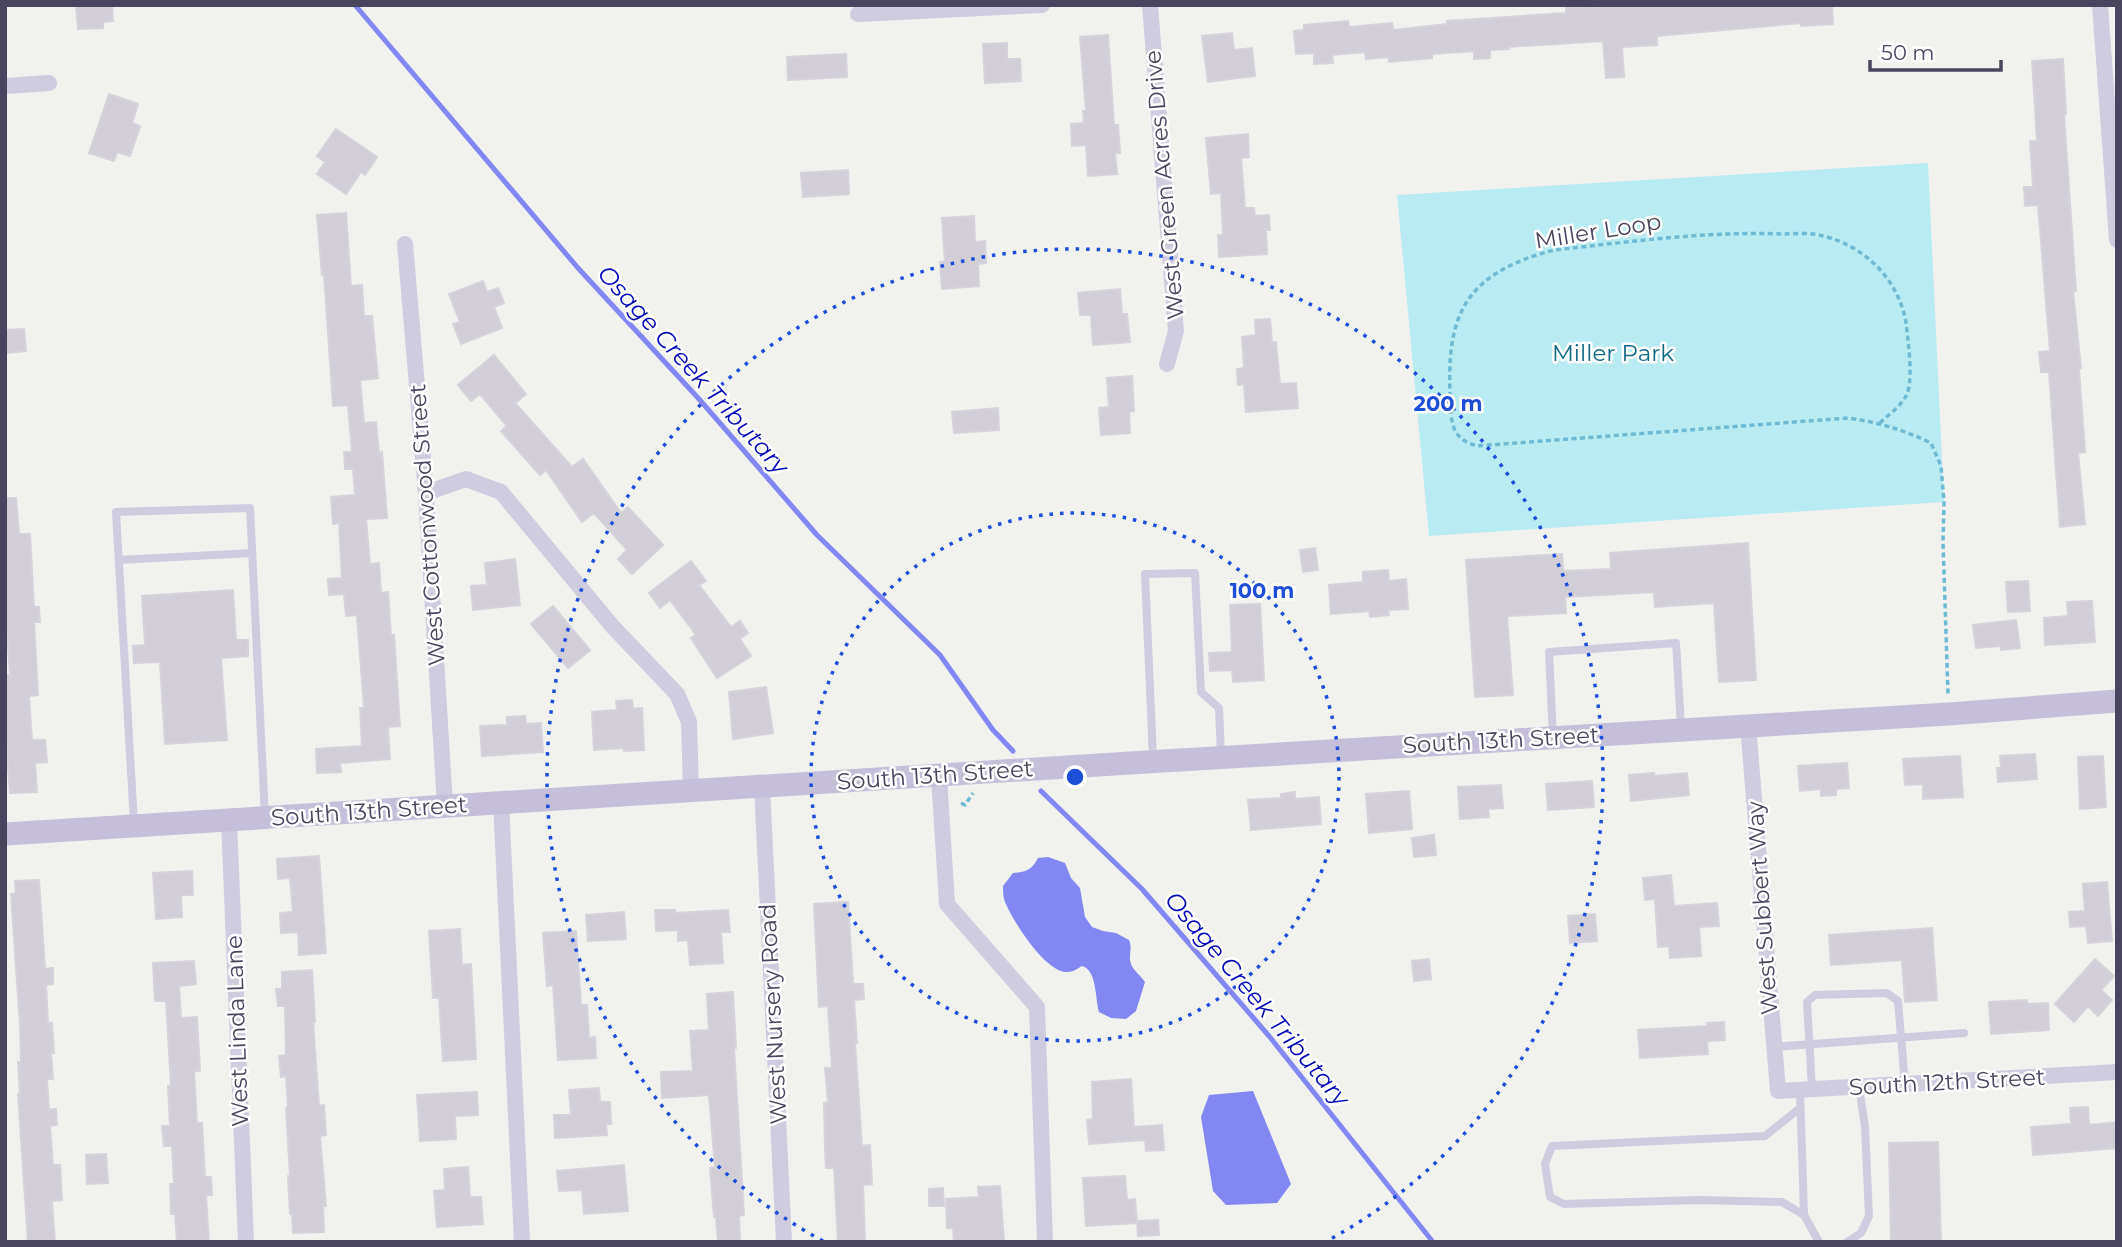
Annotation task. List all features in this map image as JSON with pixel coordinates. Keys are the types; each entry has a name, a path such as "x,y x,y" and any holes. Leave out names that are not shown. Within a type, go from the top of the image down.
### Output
{"street":[{"path":"858,14 1042,5"},
{"name":"West Green Acres Drive","path":"1150,5 1176,331 1167,364"},
{"path":"2100,5 2117,240"},
{"path":"5,86 49,83"},
{"name":"West Cottonwood Street","path":"405,244 426,493 445,806"},
{"path":"426,493 466,479 501,492 613,627 677,694 689,722 691,790"},
{"name":"South 13th Street","path":"5,834 1153,761 1949,714 2117,701"},
{"name":"West Subbert Way","path":"1748,725 1778,1091"},
{"path":"939,776 947,904 1037,1007 1045,1242"},
{"name":"West Nursery Road","path":"762,786 784,1242"},
{"path":"501,802 522,1242"},
{"name":"West Linda Lane","path":"229,820 246,1242"},
{"name":"South 12th Street","path":"1778,1091 2117,1072"}],"lane":[{"path":"135,826 116,512 250,508 265,818"},
{"path":"119,560 252,553"},
{"path":"1153,761 1145,574 1195,573 1201,692 1219,708 1221,757"},
{"path":"1553,737 1549,652 1676,643 1681,729"},
{"path":"1819,1242 1804,1215 1800,1108 1806,1090 1809,1045 1807,1002 1815,995 1887,993 1898,1001 1905,1084"},
{"path":"1773,1047 1964,1033"},
{"path":"1847,1242 1861,1233 1869,1216 1865,1127 1858,1087"},
{"path":"1800,1108 1765,1136 1552,1146 1545,1164 1550,1197 1564,1204 1699,1200 1782,1202 1804,1215"}],"path":[{"name":"Miller Loop","path":"1880,423 1901,403 1909,386 1903,307 1885,274 1873,262 1822,235 1765,233 1674,237 1553,250 1538,254 1491,277 1477,288 1457,320 1452,342 1449,363 1453,427 1466,442 1476,446 1848,418 1880,423 1931,443 1941,467 1944,502 1949,714"}],"green space":[{"name":"Miller Park","path":"1928,163 1944,502 1429,536 1397,195"}],"shaded area":[{"path":"1048,857 1065,863 1071,878 1080,888 1085,917 1092,927 1116,933 1129,940 1131,964 1145,982 1136,1011 1126,1019 1111,1018 1099,1012 1093,979 1087,969 1082,966 1067,972 1049,964 1022,932 1009,910 1003,886 1013,873 1028,870 1038,858"},
{"path":"1253,1091 1291,1184 1277,1203 1226,1205 1213,1191 1201,1117 1209,1095"}],"building":[{"path":"76,5 112,5 113,21 103,22 103,28 78,29"},
{"path":"1629,5 1832,5 1833,24 1801,26 1801,23 1657,36 1657,45 1622,47 1624,77 1606,78 1603,41 1508,47 1509,49 1490,50 1490,58 1474,59 1474,51 1432,54 1432,58 1389,62 1389,57 1366,59 1365,52 1332,55 1333,63 1314,64 1314,53 1296,54 1294,31 1304,30 1304,25 1348,21 1349,27 1392,23 1393,30 1447,24 1447,21 1566,13 1566,8"},
{"path":"1232,33 1234,50 1252,48 1255,76 1208,82 1202,36"},
{"path":"1108,35 1114,125 1118,125 1120,153 1115,153 1117,174 1088,176 1086,145 1072,146 1071,124 1084,123 1083,111 1086,111 1080,37"},
{"path":"1007,43 1007,59 1020,59 1021,81 985,83 983,44"},
{"path":"846,54 847,77 788,80 787,57"},
{"path":"2063,59 2064,115 2076,291 2073,291 2081,368 2085,452 2078,453 2085,524 2060,527 2049,372 2041,372 2039,352 2050,351 2038,205 2025,206 2024,187 2033,187 2030,141 2037,141 2032,61"},
{"path":"109,94 138,104 132,123 140,126 130,156 117,152 114,161 89,153"},
{"path":"336,129 377,157 365,175 361,172 346,194 317,174 325,162 317,156"},
{"path":"1248,134 1249,157 1241,158 1245,208 1254,208 1255,216 1269,215 1270,230 1266,230 1267,254 1219,257 1218,235 1223,235 1221,193 1211,194 1206,138"},
{"path":"848,170 849,194 803,197 801,173"},
{"path":"346,213 351,286 362,285 364,316 372,316 378,378 360,380 364,423 376,422 379,453 382,452 387,518 366,519 370,564 379,563 381,593 388,592 391,635 394,635 400,726 388,727 390,759 340,763 341,772 317,773 316,749 362,746 360,708 364,708 357,615 346,616 344,594 329,595 328,579 342,578 339,523 333,524 331,497 355,495 353,469 345,469 344,452 352,452 348,405 333,406 317,215"},
{"path":"974,216 975,242 985,241 986,263 978,264 979,286 942,289 940,262 945,261 942,218"},
{"path":"483,281 487,292 498,288 504,303 494,307 502,328 461,344 453,324 460,322 449,294"},
{"path":"1120,289 1122,314 1127,314 1130,342 1093,345 1091,315 1080,315 1078,293"},
{"path":"1270,319 1272,343 1276,342 1280,384 1296,383 1298,408 1246,412 1244,384 1238,385 1237,369 1244,368 1242,337 1256,335 1255,320"},
{"path":"24,329 26,351 5,353 5,330"},
{"path":"494,355 526,394 515,403 572,467 583,459 621,513 628,507 663,545 632,574 618,559 627,550 594,513 582,522 546,470 540,475 501,431 507,426 480,394 471,401 458,385"},
{"path":"1132,376 1134,411 1129,412 1130,433 1101,435 1099,408 1109,407 1107,378"},
{"path":"998,408 999,430 954,433 952,412"},
{"path":"5,498 16,498 19,534 30,534 34,607 39,607 40,622 34,622 38,695 29,696 32,740 45,740 47,762 35,763 37,792 10,793 5,726 5,675 10,675 5,630"},
{"path":"1748,543 1756,680 1719,682 1714,603 1655,607 1654,592 1565,597 1566,613 1507,616 1513,695 1475,697 1466,560 1562,554 1563,571 1611,569 1610,553"},
{"path":"1315,548 1318,570 1303,572 1300,550"},
{"path":"515,559 520,605 473,610 471,586 487,585 485,563"},
{"path":"691,561 706,581 699,585 731,627 740,621 748,633 740,639 751,656 717,678 691,638 696,635 670,600 660,608 649,593"},
{"path":"1388,570 1389,581 1406,579 1408,609 1388,610 1389,615 1370,617 1369,611 1331,614 1329,585 1363,582 1363,572"},
{"path":"2028,581 2030,611 2008,612 2006,582"},
{"path":"233,590 236,640 248,640 248,656 221,658 227,740 165,744 160,662 134,663 133,646 145,645 142,596"},
{"path":"2092,601 2095,642 2045,645 2044,618 2068,616 2067,602"},
{"path":"1260,604 1264,680 1233,682 1232,670 1210,671 1209,653 1232,652 1230,605"},
{"path":"553,606 590,650 568,668 531,624"},
{"path":"2016,620 2020,648 1976,648 1973,625"},
{"path":"766,687 773,733 733,739 729,692"},
{"path":"632,700 633,709 642,708 644,750 594,750 592,712 617,710 616,701"},
{"path":"525,716 526,724 541,723 543,752 482,756 480,726 507,725 507,717"},
{"path":"2035,754 2037,779 1998,782 2000,756"},
{"path":"1960,756 1963,797 1923,799 1923,784 1905,785 1903,759"},
{"path":"2103,756 2106,807 2080,809 2078,757"},
{"path":"1847,763 1849,788 1836,789 1836,795 1821,796 1821,789 1800,791 1798,766"},
{"path":"1654,773 1654,776 1687,773 1689,795 1631,801 1629,775"},
{"path":"1592,781 1594,807 1548,810 1546,784"},
{"path":"1501,785 1503,808 1488,809 1489,817 1460,819 1458,787"},
{"path":"1409,791 1412,829 1369,833 1366,794"},
{"path":"1295,792 1295,799 1319,797 1321,824 1251,830 1248,800 1281,798 1281,794"},
{"path":"1434,835 1436,855 1414,857 1412,838"},
{"path":"319,856 326,953 299,955 298,932 281,933 280,913 293,912 290,878 278,879 277,859"},
{"path":"192,871 193,895 181,895 182,917 156,919 153,873"},
{"path":"1671,875 1674,906 1717,903 1719,926 1699,927 1701,956 1670,958 1669,946 1658,947 1655,899 1645,900 1643,878"},
{"path":"39,880 45,969 53,968 53,984 46,985 48,1023 52,1023 54,1053 51,1053 53,1079 47,1079 49,1110 56,1109 57,1125 50,1126 53,1165 60,1165 62,1200 52,1201 55,1242 28,1242 18,1094 20,1025 11,894 16,893 15,881"},
{"path":"2107,882 2112,941 2088,943 2086,926 2070,927 2069,912 2085,911 2083,884"},
{"path":"848,902 853,984 863,984 864,999 854,1000 862,1146 870,1145 872,1184 863,1185 865,1242 838,1242 834,1168 826,1168 824,1103 828,1102 825,1068 832,1068 828,1006 819,1007 814,904"},
{"path":"655,910 675,910 675,913 728,910 730,932 721,932 723,963 690,965 688,940 678,941 678,930 656,931"},
{"path":"624,912 626,939 588,941 586,915"},
{"path":"1595,914 1597,941 1570,943 1568,916"},
{"path":"1932,928 1937,1000 1905,1002 1902,960 1831,965 1829,935"},
{"path":"460,929 462,965 471,964 476,1059 443,1061 439,998 433,998 429,931"},
{"path":"576,931 581,1005 587,1005 589,1038 595,1037 596,1058 558,1060 553,985 547,986 543,933"},
{"path":"1429,959 1431,979 1414,981 1412,961"},
{"path":"2095,959 2114,976 2101,990 2112,1000 2098,1016 2088,1006 2074,1022 2055,1004"},
{"path":"194,961 196,984 179,986 181,1018 197,1017 200,1071 194,1071 197,1123 202,1123 205,1177 211,1177 212,1195 206,1195 209,1242 177,1242 175,1214 171,1214 170,1184 174,1184 172,1146 164,1146 162,1126 170,1126 168,1086 171,1086 166,1001 155,1001 153,963"},
{"path":"312,970 319,1106 324,1105 326,1135 320,1136 326,1206 323,1206 324,1232 293,1233 288,1176 286,1076 281,1077 279,1056 286,1055 285,1006 278,1006 276,989 282,989 282,972"},
{"path":"733,992 744,1215 739,1216 740,1242 718,1242 710,1168 715,1167 709,1095 662,1098 661,1072 693,1071 690,1031 709,1030 707,994"},
{"path":"2027,1000 2027,1004 2048,1003 2049,1030 1991,1034 1989,1002"},
{"path":"1724,1022 1725,1040 1707,1041 1708,1054 1640,1058 1638,1030 1708,1026 1707,1023"},
{"path":"1131,1079 1134,1127 1162,1125 1164,1150 1146,1151 1145,1140 1089,1144 1087,1120 1093,1119 1092,1082"},
{"path":"599,1088 600,1102 610,1102 611,1124 606,1124 607,1135 555,1138 554,1115 571,1115 569,1090"},
{"path":"477,1092 478,1115 455,1116 456,1139 420,1141 417,1095"},
{"path":"2088,1107 2089,1125 2117,1122 2117,1148 2033,1155 2031,1127 2071,1124 2070,1108"},
{"path":"1938,1142 1941,1242 1891,1242 1889,1143"},
{"path":"106,1154 108,1183 87,1184 86,1155"},
{"path":"624,1165 628,1211 584,1214 582,1190 559,1191 557,1171"},
{"path":"468,1167 470,1197 481,1197 483,1224 437,1227 434,1191 445,1190 444,1169"},
{"path":"1125,1176 1127,1200 1135,1199 1137,1223 1086,1226 1083,1178"},
{"path":"1000,1186 1004,1241 954,1242 953,1228 947,1228 946,1199 979,1197 978,1187"},
{"path":"943,1188 944,1206 929,1206 929,1189"},
{"path":"1158,1220 1159,1235 1138,1236 1137,1221"}],"waterway":[{"name":"Osage Creek Tributary","path":"355,5 578,268 699,399 817,535 940,655 993,730 1013,751"},
{"name":"Osage Creek Tributary","path":"1041,791 1142,889 1269,1036 1433,1242"}]}
